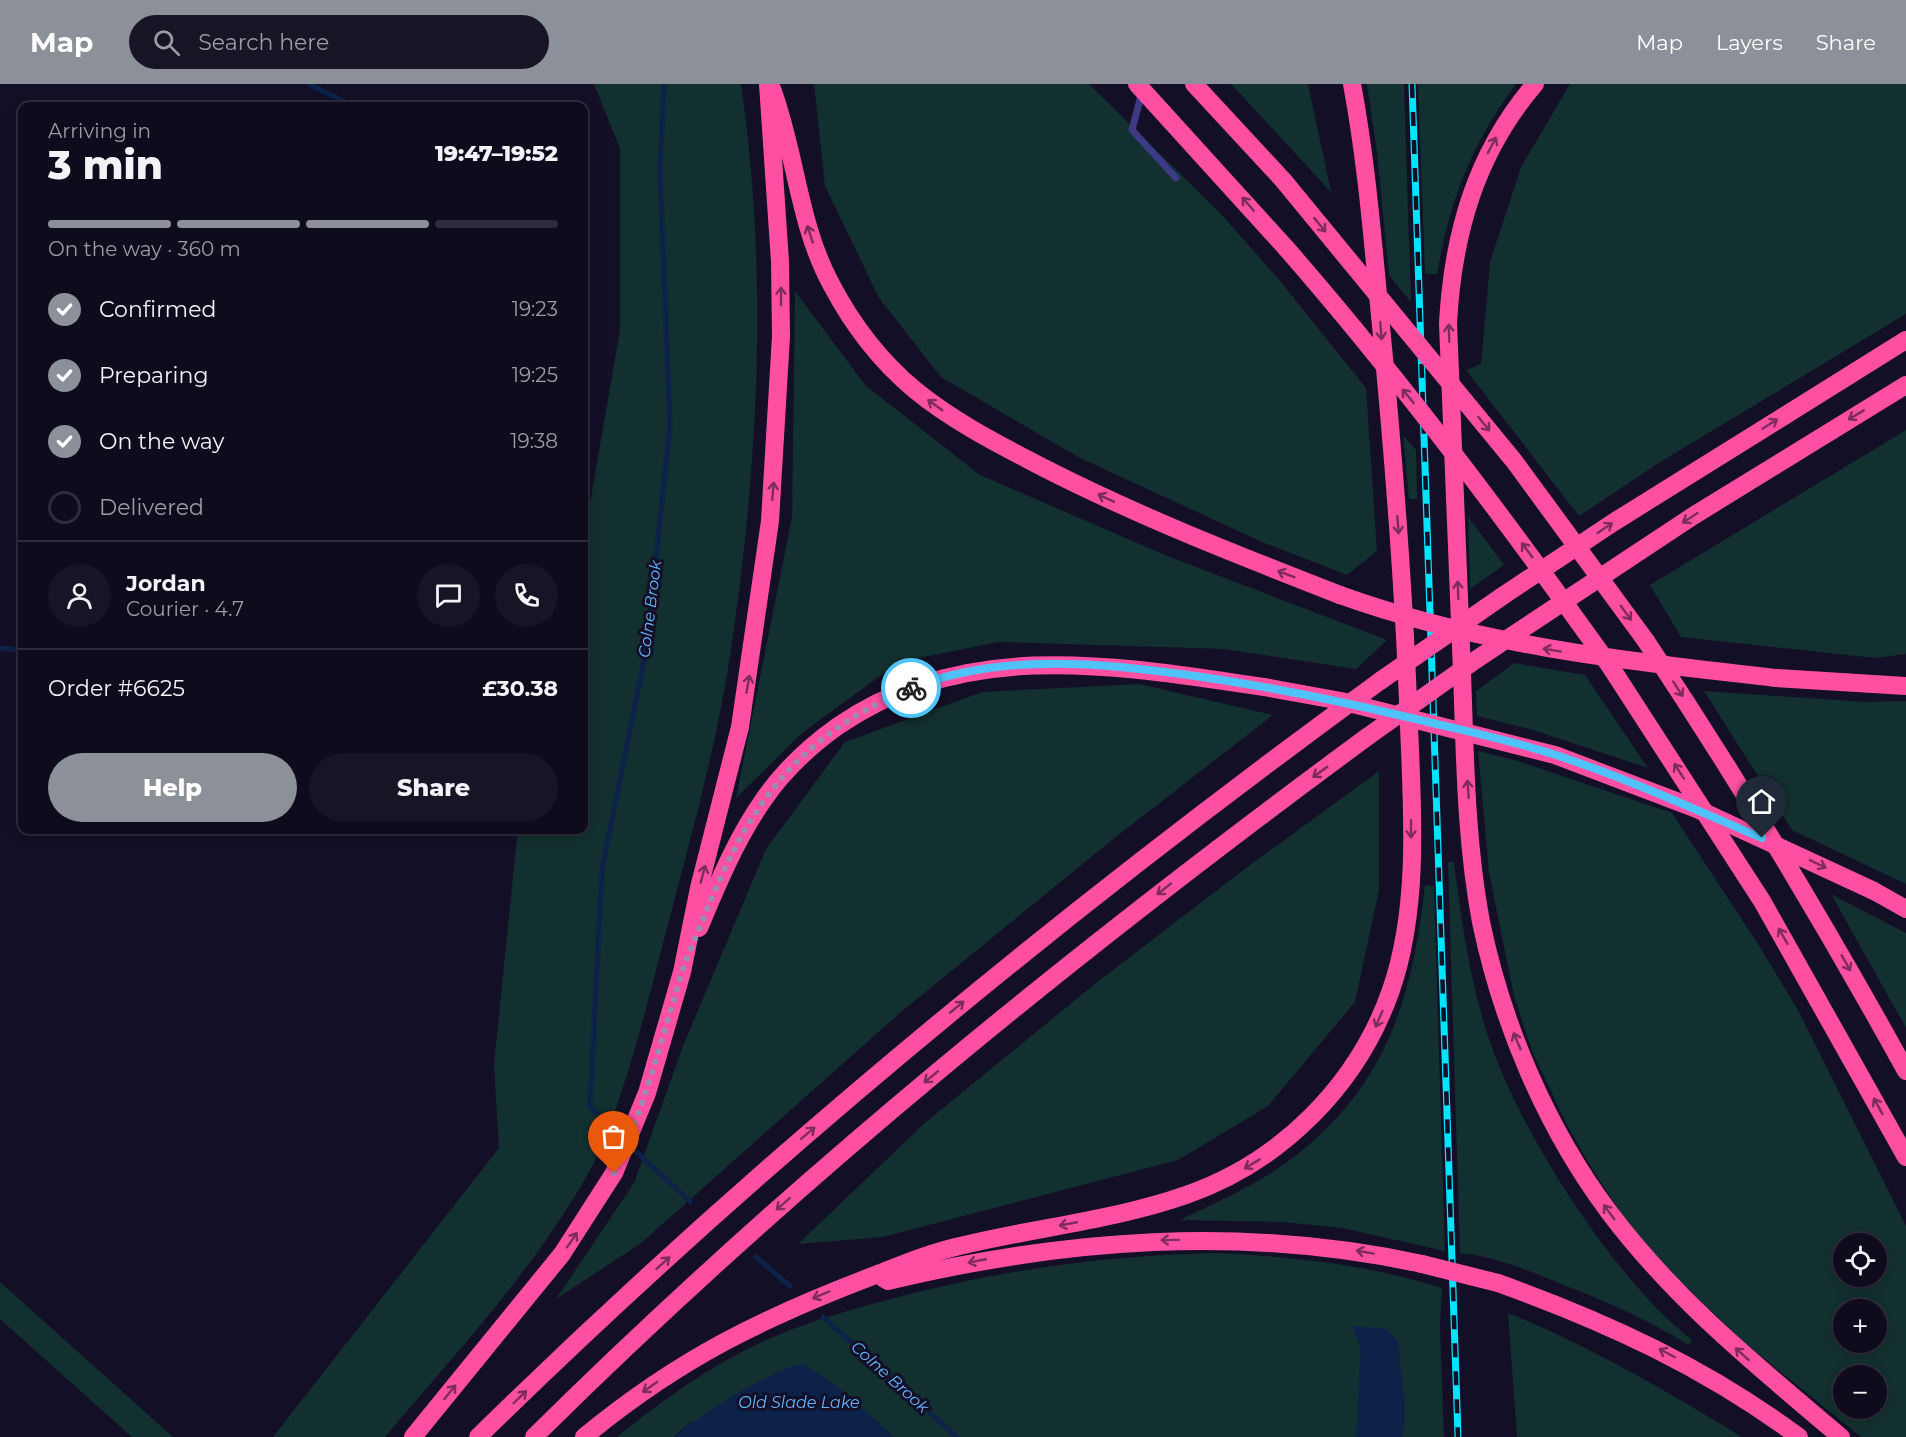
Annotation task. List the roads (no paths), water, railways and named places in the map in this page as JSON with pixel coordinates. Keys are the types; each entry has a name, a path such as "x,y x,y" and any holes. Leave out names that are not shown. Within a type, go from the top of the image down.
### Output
{"highway":[{"path":"769,84 782,116 801,204 819,259 861,333 899,376 942,410 973,430 1072,483 1173,528 1340,595 1386,611 1500,640 1613,660 1776,678 1906,686"},
{"path":"413,1437 562,1254 614,1173 647,1093 682,972 699,888 740,728 770,521 781,336 780,262 769,84"},
{"path":"1194,84 1283,180 1514,461 1646,640 1729,768 1808,898 1906,1071"},
{"path":"584,1437 644,1390 710,1348 775,1315 951,1248 1154,1205 1187,1195 1235,1174 1276,1148 1319,1108 1358,1059 1381,1016 1397,970 1406,920 1411,865 1411,770 1404,599 1391,429 1365,168 1352,84"},
{"path":"1535,84 1509,116 1482,164 1460,228 1448,323 1465,754 1481,920 1504,1003 1529,1069 1562,1138 1606,1209 1696,1312 1748,1360 1841,1437"},
{"path":"1140,87 1286,248 1362,339 1482,491 1610,666 1762,901 1906,1157"},
{"path":"478,1437 661,1265 854,1092 1008,964 1189,822 1380,681 1504,595 1652,497 1906,340"},
{"path":"534,1437 756,1229 967,1047 1148,901 1367,737 1478,659 1702,510 1906,385"},
{"path":"682,972 723,871 764,798 809,749 852,716 913,687 955,674 1020,664 1141,669 1341,700 1555,755 1697,809 1874,891 1906,909"},
{"path":"876,1275 888,1281 1033,1252 1085,1245 1231,1240 1343,1248 1498,1283 1573,1310 1656,1347 1737,1394 1799,1437"}],"lane":[{"path":"1140,87 1132,130 1176,178"}],"water":[{"path":"1352,1326 1386,1329 1398,1341 1405,1406 1403,1437 1356,1437 1361,1350"},
{"name":"Old Slade Lake","path":"802,1364 840,1389 894,1437 673,1437 753,1384 787,1368"}],"waterway":[{"path":"309,84 345,102"},
{"name":"Colne Brook","path":"606,1124 590,1106 602,869 646,651 670,426 660,170 664,84"},
{"path":"0,648 18,650"},
{"name":"Colne Brook","path":"636,1152 690,1201"},
{"name":"Colne Brook","path":"756,1257 790,1286"},
{"name":"Colne Brook","path":"823,1317 957,1437"}],"railway":[{"path":"1412,84 1458,1437"}]}
